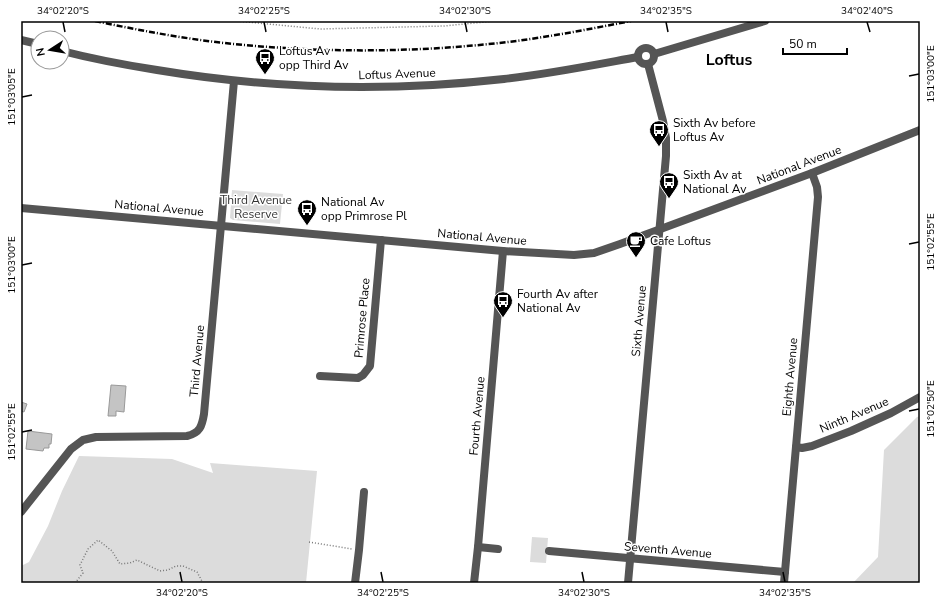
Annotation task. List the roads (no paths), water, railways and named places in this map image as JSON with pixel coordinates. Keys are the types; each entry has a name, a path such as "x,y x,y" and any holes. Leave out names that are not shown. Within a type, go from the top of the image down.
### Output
{"street":[{"path":"654,54 765,21"},
{"path":"644,47 650,48 654,54 653,60 648,64 641,62 638,57 640,50 644,47"},
{"name":"Loftus Avenue","path":"70,53 128,65 234,82 323,87 434,85 512,78 638,57"},
{"name":"Sixth Avenue","path":"628,583 666,156 666,138 648,64"},
{"name":"Third Avenue","path":"21,512 66,454 77,443 83,440 96,436 187,436 197,432 200,428 204,414 234,82"},
{"name":"National Avenue","path":"21,208 503,251 574,255 594,253 660,230 812,173 920,130"},
{"name":"Eighth Avenue","path":"784,583 818,197 817,187 812,173"},
{"name":"Primrose Place","path":"320,376 358,378 363,375 370,366 381,240"},
{"name":"Fourth Avenue","path":"474,583 503,251"},
{"name":"Ninth Avenue","path":"796,447 802,448 812,446 851,431 891,413 920,397"},
{"path":"355,583 364,492"},
{"path":"478,547 498,549"},
{"name":"Seventh Avenue","path":"549,551 785,572"}],"railway":[{"path":"95,21 191,39 295,49 330,50 402,50 473,46 554,35 631,21"}],"place":[{"name":"Loftus Av opp Third Av","path":"265,75"},
{"name":"Sixth Av before Loftus Av","path":"659,147"},
{"name":"Sixth Av at National Av","path":"669,199"},
{"name":"National Av opp Primrose Pl","path":"307,226"},
{"name":"Cafe Loftus","path":"636,258"},
{"name":"Fourth Av after National Av","path":"503,318"}],"district":[{"name":"Loftus","path":"729,59"}],"park label":[{"name":"Third Avenue Reserve","path":"256,207"}]}
